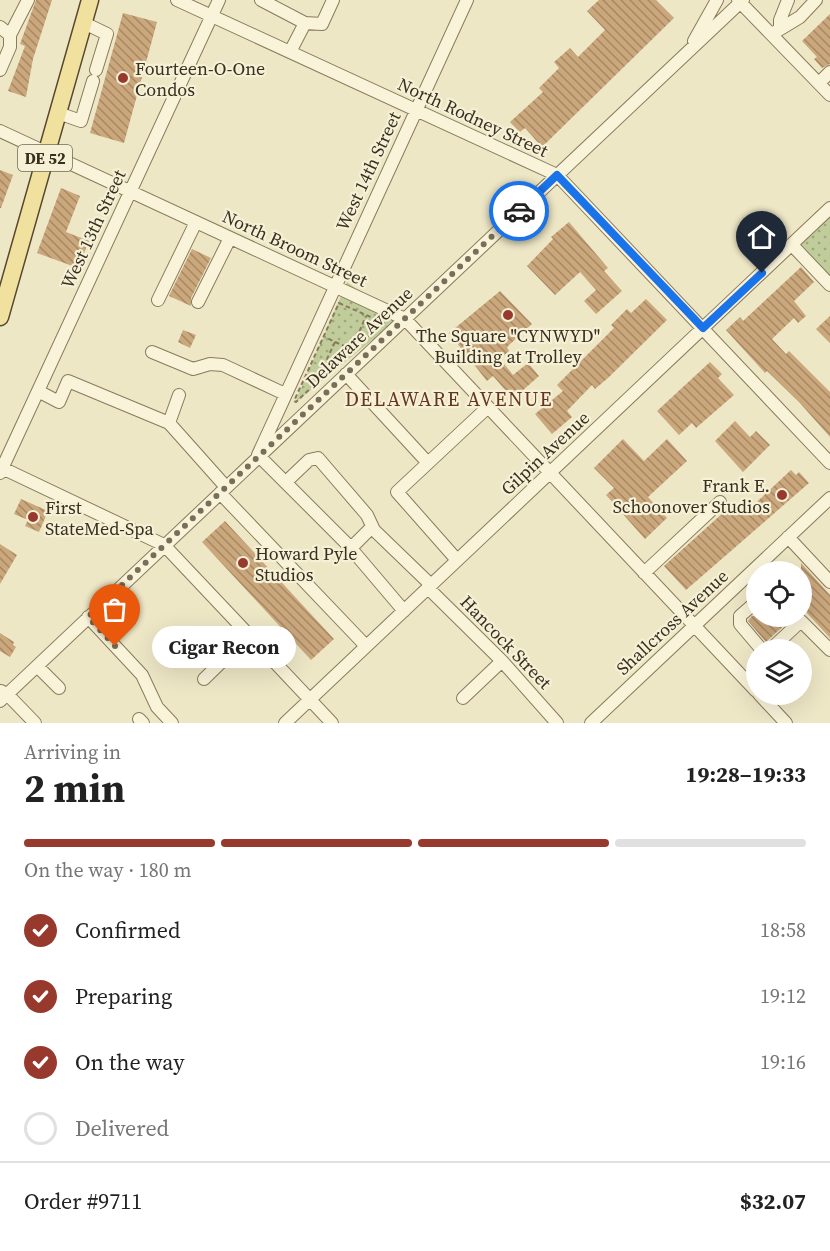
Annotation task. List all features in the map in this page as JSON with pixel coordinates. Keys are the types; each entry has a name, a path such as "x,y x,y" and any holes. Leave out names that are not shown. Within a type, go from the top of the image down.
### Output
{"main road":[{"name":"DE 52","path":"0,317 3,296 47,153 90,0"}],"street":[{"path":"0,70 10,47 5,31 28,0"},
{"name":"North Rodney Street","path":"177,0 557,175 830,463"},
{"name":"West 13th Street","path":"1,469 219,0"},
{"path":"261,0 305,23 322,24 333,0"},
{"name":"West 14th Street","path":"258,455 467,0"},
{"path":"689,51 717,0"},
{"path":"741,0 776,30 830,95"},
{"name":"Delaware Avenue","path":"2,695 37,666 741,0"},
{"path":"776,30 788,0"},
{"path":"776,30 792,23 816,0"},
{"path":"58,113 81,121 107,34 84,23"},
{"path":"290,52 305,23"},
{"path":"819,83 830,72"},
{"name":"North Broom Street","path":"0,131 405,319 746,680"},
{"name":"Gilpin Avenue","path":"285,723 830,208"},
{"path":"158,300 196,222"},
{"path":"198,302 230,238"},
{"path":"792,245 830,285"},
{"path":"152,352 193,369 210,364 223,365 285,394"},
{"path":"46,374 67,384"},
{"path":"346,374 428,463"},
{"path":"38,392 59,402 68,381 169,423 223,490 366,646"},
{"path":"169,423 179,395"},
{"path":"457,560 397,492 488,407"},
{"path":"258,455 351,548 404,611"},
{"name":"Hancock Street","path":"286,482 309,460 318,458 367,515 372,527 502,661 557,723"},
{"path":"1,469 164,545 332,723"},
{"name":"Shallcross Avenue","path":"767,561 788,537 830,498"},
{"path":"644,573 720,502"},
{"path":"351,548 372,527"},
{"path":"788,537 830,582"},
{"name":"Shallcross Avenue","path":"591,723 694,626 746,581"},
{"path":"746,611 740,616 740,624 753,639"},
{"path":"88,617 142,675 157,707 172,723"},
{"path":"781,639 794,627"},
{"path":"809,627 830,650"},
{"path":"204,679 249,635"},
{"path":"463,698 502,661"},
{"path":"37,666 59,688"},
{"path":"2,695 35,723"},
{"name":"North Broom Street","path":"769,705 786,723"}],"path":[{"path":"339,303 384,323 352,349 296,402 294,401 325,337 339,303"},
{"path":"352,349 367,315"},
{"path":"325,337 352,349"},
{"path":"317,382 335,342"}],"green space":[{"path":"830,208 830,285 792,245"},
{"path":"347,282 398,319 296,402 298,395"}],"building":[{"path":"36,0 52,0 33,59 26,97 8,91 25,46 20,44"},
{"path":"599,0 656,0 674,18 542,147 525,128 520,132 510,122 543,92 539,88 559,68 554,62 570,48 578,57 605,30 587,11"},
{"name":"Fourteen-O-One Condos","path":"123,13 157,22 124,143 90,133"},
{"path":"830,14 830,64 822,68 814,59 817,57 802,41"},
{"path":"0,170 13,175 1,208 0,208"},
{"path":"61,188 80,196 66,232 89,241 78,268 37,253"},
{"path":"569,222 608,268 604,271 622,291 596,314 584,301 596,290 580,272 555,295 527,266 553,239 551,237"},
{"path":"192,249 211,258 191,298 191,306 169,296"},
{"path":"801,267 814,282 794,301 806,316 798,323 794,318 772,339 786,354 789,351 830,392 830,437 799,402 767,371 765,373 726,330 740,317 743,321"},
{"path":"500,291 532,324 507,347 509,351 500,359 513,375 528,363 539,376 513,399 493,376 487,381 449,333"},
{"path":"646,299 667,320 608,378 595,389 592,385 567,411 572,417 552,434 535,414 563,391 557,385 614,328 611,325 627,309 631,313"},
{"path":"830,316 830,343 816,329"},
{"path":"183,330 196,335 190,348 178,342"},
{"path":"710,362 722,374 718,378 734,395 696,428 692,423 679,435 657,411"},
{"path":"735,421 750,437 756,431 770,445 743,472 715,441"},
{"path":"623,439 644,461 667,439 687,461 648,497 667,518 645,539 606,495 614,488 594,468"},
{"path":"791,470 796,475 799,472 809,483 686,590 664,566 735,502 745,513"},
{"name":"First StateMed-Spa","path":"21,499 48,511 39,532 25,526 28,520 14,514"},
{"path":"225,521 334,639 311,660 202,542"},
{"path":"0,544 17,555 0,584"},
{"path":"812,575 830,595 830,638 812,618"},
{"path":"753,627 782,627 769,639 763,639"},
{"path":"0,633 14,642 13,645 16,647 10,657 0,651"}],"way so far":[{"path":"115,646 88,617 519,211"}],"place":[{"name":"Fourteen-O-One Condos","path":"123,78"},
{"name":"The Square \"CYNWYD\" Building at Trolley","path":"508,315"},
{"name":"Frank E. Schoonover Studios","path":"782,495"},
{"name":"First StateMed-Spa","path":"33,517"},
{"name":"Howard Pyle Studios","path":"243,563"},
{"name":"Cigar Recon","path":"115,646"}],"district":[{"name":"DELAWARE AVENUE","path":"449,399"}],"route":[{"path":"519,211 557,175 703,328 762,273"}]}
